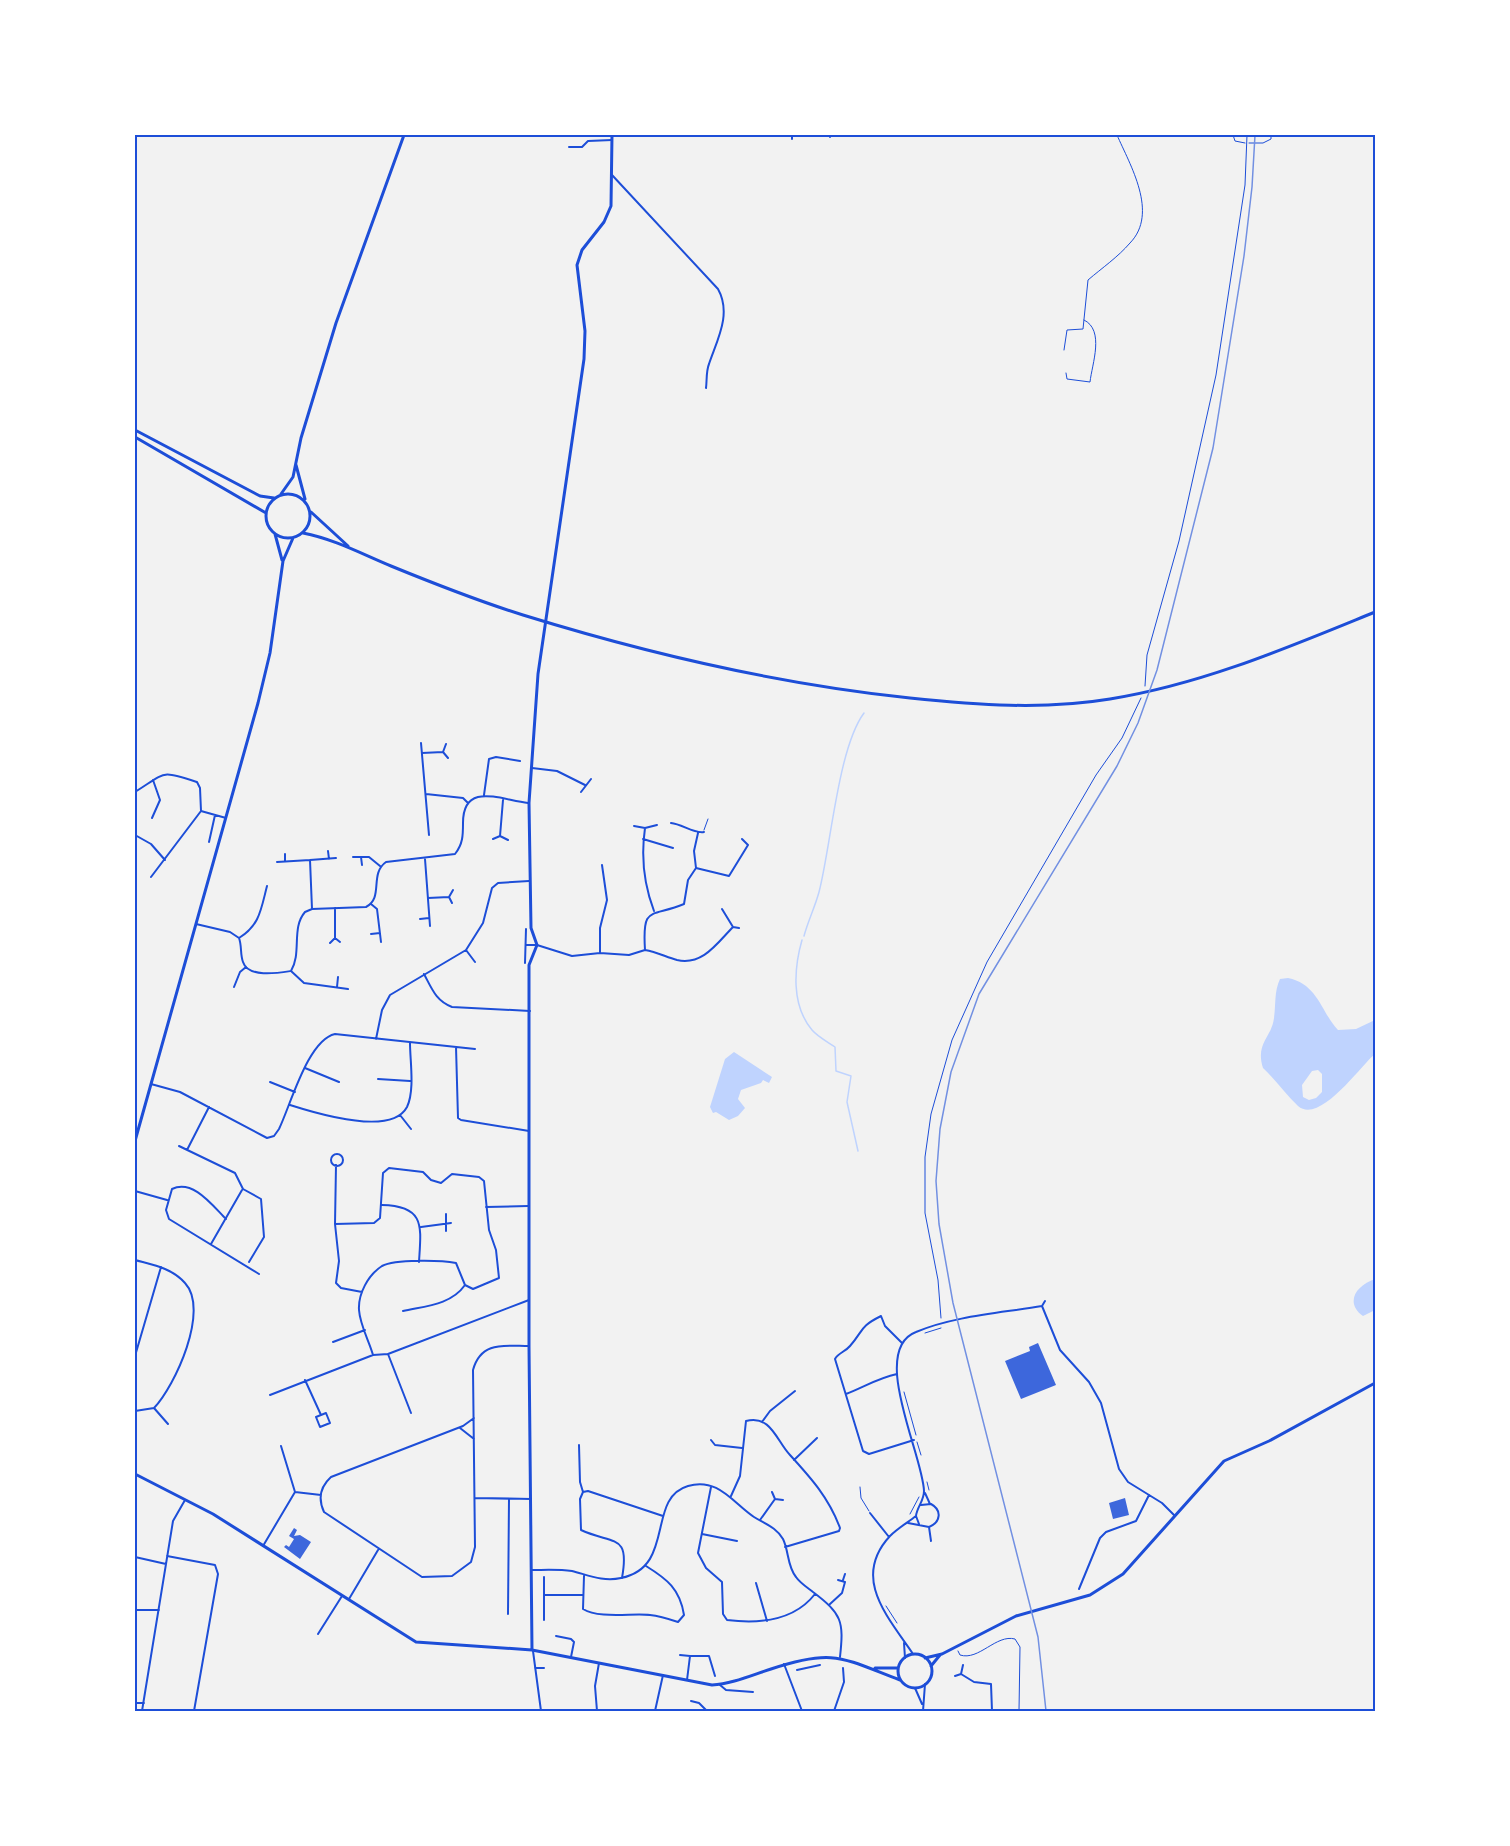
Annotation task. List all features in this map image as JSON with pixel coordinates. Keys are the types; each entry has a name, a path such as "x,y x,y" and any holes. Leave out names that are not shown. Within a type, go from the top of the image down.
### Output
{"main road":[{"path":"283,561 274,533 267,522 266,513 274,498 281,494 293,477 301,438 336,323 405,135"},
{"path":"532,1650 529,965 537,945 531,928 529,803 544,630 584,359 585,331 577,266 582,250 604,222 611,206 612,135"},
{"path":"135,430 260,496 274,498"},
{"path":"135,437 266,513"},
{"path":"296,463 311,511 327,530 351,549"},
{"path":"281,494 296,494 306,501"},
{"path":"135,1141 270,653 283,561 293,538 303,533 310,524 311,511"},
{"path":"274,533 293,538"},
{"path":"303,533 326,538 464,595 603,640 725,669 797,683 973,705 1062,705 1155,691 1220,673 1375,612"},
{"path":"900,1680 898,1668 904,1658 913,1654 925,1658 942,1654 1016,1616 1071,1602 1103,1588 1123,1574 1224,1461 1269,1442 1375,1383"},
{"path":"135,1474 186,1499 416,1642 532,1650 663,1676 720,1684 806,1658 840,1657 870,1667 915,1688 925,1684 931,1676 931,1666 925,1658"},
{"path":"931,1666 942,1654"},
{"path":"870,1667 890,1670 898,1668"}],"street":[{"path":"569,147 582,147 588,141 612,140"},
{"path":"612,175 721,294 724,316 718,342 708,368 706,388"},
{"path":"421,743 429,835"},
{"path":"446,744 444,752 448,758"},
{"path":"422,753 444,752"},
{"path":"484,796 489,759 496,757 520,761"},
{"path":"532,768 557,771 585,785"},
{"path":"135,792 161,774 170,772 197,782 200,788 201,811 151,877"},
{"path":"581,792 591,779"},
{"path":"152,818 160,800 153,780"},
{"path":"426,795 463,798 467,802"},
{"path":"371,904 376,895 376,874 380,866 393,860 425,859 455,854 463,840 463,811 467,802 474,797 484,796 529,803"},
{"path":"500,836 503,800"},
{"path":"201,811 226,818"},
{"path":"209,842 215,816"},
{"path":"671,823 680,824 699,833 704,832"},
{"path":"634,826 645,828 657,825"},
{"path":"645,828 642,861 647,892 654,911"},
{"path":"645,950 644,931 647,918 654,911 684,904 684,889 696,868 694,851 699,833"},
{"path":"135,835 151,844 165,860"},
{"path":"494,839 500,836"},
{"path":"500,836 508,840"},
{"path":"643,839 673,848"},
{"path":"742,840 748,845"},
{"path":"696,868 729,876 748,845 753,844"},
{"path":"328,851 329,859"},
{"path":"285,854 285,861"},
{"path":"353,857 369,857 380,866"},
{"path":"361,857 362,865"},
{"path":"277,862 336,858"},
{"path":"425,859 430,926"},
{"path":"310,860 312,909"},
{"path":"600,953 600,928 607,900 602,865"},
{"path":"376,1039 382,1010 390,995 466,950 483,923 492,888 498,883 529,881"},
{"path":"239,938 252,930 257,923 267,886"},
{"path":"449,897 453,890"},
{"path":"265,894 272,896"},
{"path":"428,898 449,897"},
{"path":"449,897 452,903"},
{"path":"291,971 297,961 300,918 312,909 371,904 377,909 381,942"},
{"path":"330,943 335,938 334,908"},
{"path":"722,909 733,927 739,928"},
{"path":"420,919 429,918"},
{"path":"196,924 230,932 239,938 242,961 246,968 255,972 291,971 304,983 348,989"},
{"path":"526,945 537,945 561,955 600,953 629,955 645,950 690,961 705,955 719,944 733,927"},
{"path":"525,963 526,929"},
{"path":"371,934 380,933"},
{"path":"335,938 340,942"},
{"path":"466,950 474,962"},
{"path":"234,987 240,972 246,968"},
{"path":"424,974 435,995 442,1003 452,1007 530,1011"},
{"path":"337,988 338,977"},
{"path":"151,1084 180,1092 267,1138 274,1136 279,1129 315,1048 326,1036 335,1034 475,1048"},
{"path":"290,1105 333,1116 377,1123 400,1115 407,1106 410,1081 410,1042"},
{"path":"456,1047 458,1118 530,1131"},
{"path":"305,1068 339,1082"},
{"path":"378,1079 410,1081"},
{"path":"270,1082 295,1092"},
{"path":"187,1150 209,1107"},
{"path":"400,1115 411,1128"},
{"path":"179,1146 235,1173 243,1189 261,1199 264,1237 249,1262"},
{"path":"336,1165 336,1224 339,1261 337,1286 362,1292"},
{"path":"336,1224 374,1223 380,1218 383,1173 389,1168 423,1172 431,1180 441,1183 452,1174 482,1178 484,1182 486,1207 500,1275 496,1280 473,1289 465,1285 456,1263 419,1262 382,1266 368,1280 362,1292 359,1314 373,1355"},
{"path":"226,1219 200,1194 189,1187 179,1186 172,1189 166,1210 169,1219 259,1274"},
{"path":"211,1244 243,1189"},
{"path":"135,1191 168,1200"},
{"path":"382,1205 409,1209 417,1216 421,1227 419,1262"},
{"path":"486,1207 530,1206"},
{"path":"446,1214 446,1231"},
{"path":"421,1227 451,1223"},
{"path":"135,1260 173,1272 187,1285 191,1296 192,1327 173,1383 154,1408 135,1411"},
{"path":"135,1356 161,1267"},
{"path":"403,1311 447,1301 459,1293 465,1285"},
{"path":"270,1395 373,1355 388,1354 529,1300"},
{"path":"929,1527 937,1522 939,1516 936,1508 925,1496 914,1440 901,1398 896,1358 902,1343 916,1332 1042,1306 1046,1301"},
{"path":"1042,1306 1060,1350 1089,1382 1101,1403 1119,1469 1128,1482 1162,1503 1174,1515"},
{"path":"902,1343 885,1326 881,1316 863,1325 849,1348 837,1355 835,1359 863,1451 869,1454 914,1440"},
{"path":"333,1342 365,1330"},
{"path":"474,1418 458,1428 331,1478 326,1482 321,1495 321,1506 327,1517 422,1578 452,1576 471,1562 475,1547 475,1498 474,1418 473,1370 476,1359 486,1349 494,1346 529,1346"},
{"path":"388,1354 411,1413"},
{"path":"846,1394 868,1385 874,1379 897,1374"},
{"path":"305,1380 321,1415"},
{"path":"762,1422 770,1411 795,1392"},
{"path":"154,1408 168,1424"},
{"path":"326,1413 330,1423 320,1427 316,1417 321,1415 326,1413"},
{"path":"731,1496 740,1476 746,1421 762,1422 778,1434 785,1450 823,1491 840,1530 785,1547"},
{"path":"458,1428 474,1439"},
{"path":"794,1460 817,1438"},
{"path":"711,1440 715,1445 742,1448"},
{"path":"579,1445 580,1482 583,1492 580,1499 581,1530 616,1542 624,1549 627,1557 622,1578"},
{"path":"263,1546 295,1492 281,1446"},
{"path":"531,1570 572,1571 604,1580 622,1578 646,1566 656,1550 670,1499 679,1489 695,1484 711,1487 731,1496 778,1532 796,1579 831,1604 839,1618 842,1636 840,1657"},
{"path":"711,1487 698,1553 706,1568 722,1582 723,1614 727,1620 755,1624 767,1621 798,1611 815,1593"},
{"path":"583,1492 588,1491 664,1516"},
{"path":"295,1492 321,1495"},
{"path":"772,1492 775,1499"},
{"path":"1079,1589 1100,1538 1106,1532 1136,1521 1149,1495"},
{"path":"913,1654 877,1598 871,1581 875,1562 889,1537 916,1516 925,1496"},
{"path":"475,1498 531,1499"},
{"path":"142,1711 173,1521 186,1499"},
{"path":"508,1614 509,1499"},
{"path":"760,1520 775,1499"},
{"path":"775,1499 783,1500"},
{"path":"921,1505 930,1504"},
{"path":"870,1513 889,1537"},
{"path":"916,1516 920,1524"},
{"path":"906,1524 920,1524 929,1527"},
{"path":"929,1527 931,1541"},
{"path":"702,1534 737,1541"},
{"path":"348,1600 378,1550"},
{"path":"167,1556 208,1563 215,1566 218,1574 194,1711"},
{"path":"135,1557 166,1564"},
{"path":"584,1575 583,1609 588,1612 627,1616 648,1615 678,1622 684,1615 682,1601 675,1587 646,1566"},
{"path":"831,1604 844,1588 845,1574"},
{"path":"544,1577 544,1620"},
{"path":"838,1580 843,1580"},
{"path":"756,1583 767,1621"},
{"path":"544,1595 582,1595"},
{"path":"318,1634 342,1596"},
{"path":"135,1610 160,1610"},
{"path":"556,1636 571,1639 574,1642 571,1657"},
{"path":"903,1640 904,1658"},
{"path":"532,1650 541,1711"},
{"path":"680,1655 709,1656 715,1676"},
{"path":"687,1680 690,1656"},
{"path":"806,1658 807,1666"},
{"path":"597,1711 595,1686 599,1663"},
{"path":"784,1664 802,1711"},
{"path":"797,1670 820,1665"},
{"path":"961,1674 963,1665"},
{"path":"535,1668 544,1668"},
{"path":"834,1711 844,1682 843,1668"},
{"path":"955,1676 961,1674"},
{"path":"961,1674 974,1682 991,1684 992,1711"},
{"path":"655,1711 663,1676"},
{"path":"720,1684 726,1690 753,1692"},
{"path":"923,1709 925,1684"},
{"path":"915,1688 923,1709"},
{"path":"691,1701 699,1703 707,1711"},
{"path":"135,1703 144,1703"}],"lane":[{"path":"1064,350 1067,330 1082,330 1088,280 1131,243 1138,229 1142,210 1139,187 1116,135"},
{"path":"1065,373 1067,380 1090,382 1096,340 1094,328 1084,320"},
{"path":"704,832 708,819"},
{"path":"860,1487 861,1498 870,1513"}],"path":[{"path":"1233,135 1234,140 1240,143 1263,143 1271,139 1271,135"},
{"path":"1145,687 1147,655 1179,541 1216,375 1245,185 1247,135"},
{"path":"917,1335 941,1329 938,1280 925,1213 925,1166 931,1114 952,1040 987,962 1096,775 1122,738 1141,698"},
{"path":"903,1388 922,1464"},
{"path":"911,1520 909,1512 917,1498 930,1495 925,1474"},
{"path":"883,1600 900,1629"},
{"path":"955,1647 960,1655 969,1656 1006,1639 1015,1640 1020,1647 1019,1711"}],"water":[{"path":"1288,978 1298,981 1313,992 1338,1030 1356,1029 1375,1020 1375,1054 1328,1101 1307,1110 1298,1106 1263,1068 1261,1059 1262,1046 1273,1025 1276,993 1280,979","holes":["1318,1070 1322,1074 1322,1092 1316,1098 1309,1100 1303,1097 1302,1085 1312,1071"]},
{"path":"734,1052 772,1077 769,1083 763,1080 761,1083 741,1090 738,1099 745,1108 738,1116 729,1120 716,1112 713,1113 710,1107 725,1059"},
{"path":"1375,1279 1375,1310 1363,1316 1354,1305 1355,1295 1363,1285"}],"building":[{"path":"1038,1343 1056,1385 1021,1399 1005,1361 1030,1351 1029,1347"},
{"path":"1125,1498 1129,1515 1113,1519 1109,1503"},
{"path":"294,1528 297,1530 294,1536 300,1535 311,1542 300,1559 284,1547 286,1545 289,1547 294,1539 289,1536"}],"waterway":[{"path":"804,936 819,892 836,798 848,749 864,713"},
{"path":"802,940 797,962 797,998 805,1020 812,1030 835,1047 836,1071 851,1076 847,1102 858,1151"}],"railway":[{"path":"1046,1711 1038,1637 953,1303 939,1224 936,1181 940,1129 951,1072 979,994 1117,766 1138,723 1157,670 1213,448 1244,256 1255,135"}]}
